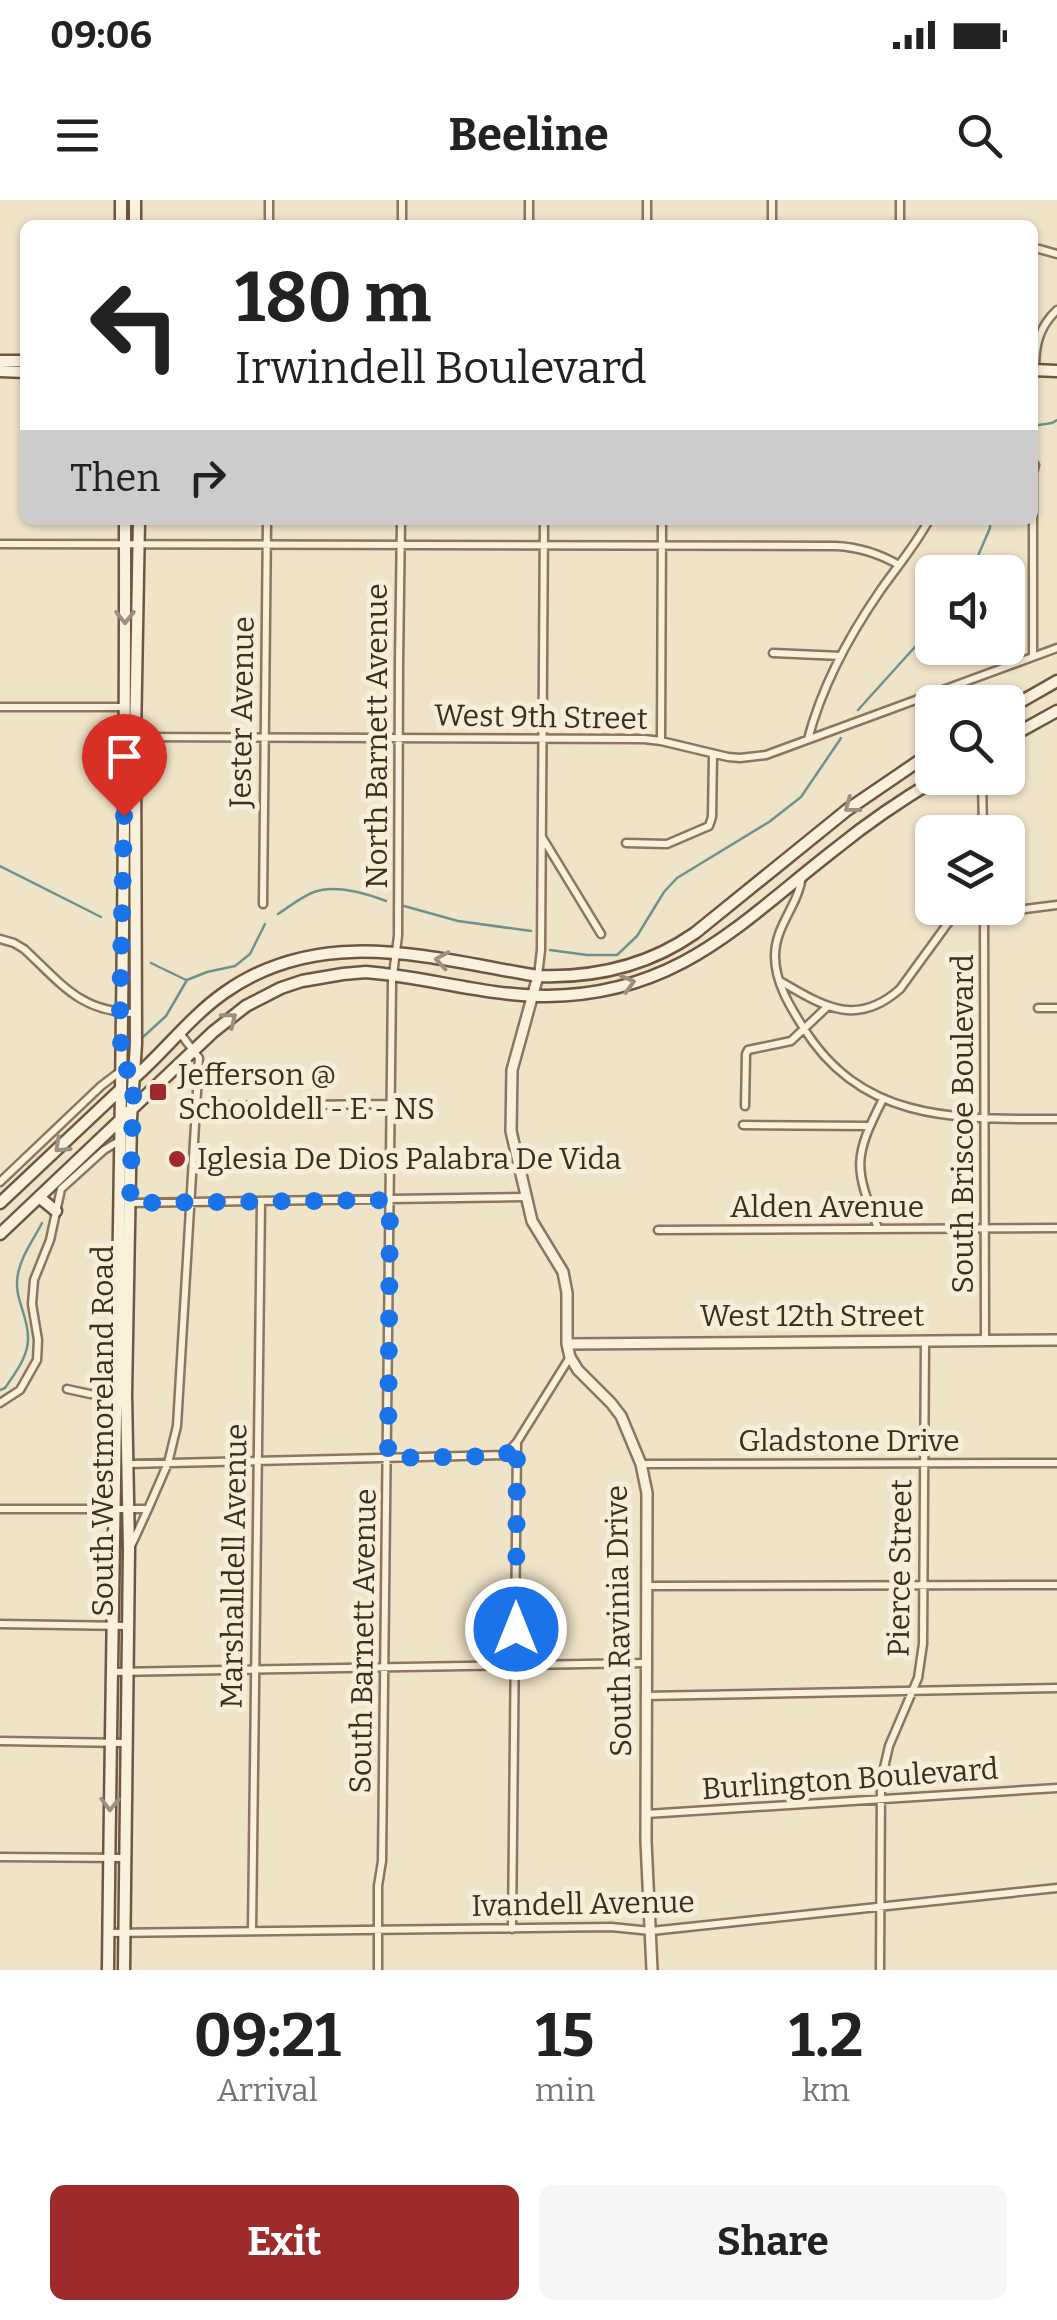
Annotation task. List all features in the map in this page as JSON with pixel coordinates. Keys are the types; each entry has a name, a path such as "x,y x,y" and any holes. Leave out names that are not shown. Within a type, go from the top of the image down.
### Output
{"main road":[{"path":"125,525 130,707 129,893"},
{"path":"130,707 138,525"},
{"path":"1025,699 1057,680"},
{"path":"1025,729 1057,711"},
{"path":"0,1203 121,1089 130,1073 162,1052 225,992 274,966 344,950 397,953 538,976 588,975 630,966 695,933 788,856 915,763"},
{"path":"0,1234 194,1050 246,1006 281,988 342,974 393,975 532,995 590,993 624,986 718,943 872,821 915,793"},
{"path":"788,856 802,875"},
{"name":"South Westmoreland Road","path":"108,1970 114,1509 124,1203 132,1108 120,1012 129,893"},
{"name":"South Westmoreland Road","path":"129,893 136,1044 130,1073"},
{"path":"136,1044 139,1051 148,1054 162,1052"},
{"name":"South Westmoreland Road","path":"121,1089 119,1157 124,1203"},
{"path":"39,1197 56,1211"},
{"name":"South Westmoreland Road","path":"120,1395 128,1464 124,1970"}],"street":[{"path":"1038,337 1057,310"},
{"name":"Jester Avenue","path":"263,904 267,525"},
{"name":"North Barnett Avenue","path":"397,953 401,525"},
{"name":"South Ravinia Drive","path":"544,525 541,950 538,976 510,1078 510,1124 528,1210 563,1272 570,1357 624,1422 640,1464 648,1502 646,1814 652,1970"},
{"path":"661,741 662,525"},
{"path":"808,740 841,656 926,525"},
{"path":"1033,525 1033,657"},
{"path":"0,544 850,546 881,554 899,564"},
{"name":"West 9th Street","path":"130,738 661,741 713,754 753,757 1057,648"},
{"path":"774,653 841,656"},
{"path":"0,708 130,707"},
{"path":"626,843 668,844 709,826 713,754"},
{"path":"541,836 601,934"},
{"path":"802,875 801,888 785,916 775,962 789,1005 815,1046 834,1066 884,1099 929,1114 1057,1119"},
{"path":"1025,909 1057,905"},
{"path":"779,981 826,1007 848,1012 872,1008 900,989 947,925"},
{"name":"South Briscoe Boulevard","path":"984,925 986,1340"},
{"path":"0,939 24,949 85,1002 104,1010 135,1012"},
{"name":"South Barnett Avenue","path":"378,1970 393,975 397,953"},
{"path":"744,1106 748,1050 791,1040 826,1007"},
{"path":"1038,1008 1057,1008"},
{"path":"128,1550 168,1463 177,1426 199,1058 180,1032"},
{"path":"0,1182 87,1099 130,1073"},
{"path":"878,1228 860,1172 861,1149 884,1099"},
{"path":"197,1106 391,1104"},
{"path":"743,1125 870,1126"},
{"path":"0,1402 20,1390 37,1360 32,1293 54,1227 58,1197 66,1182 119,1141"},
{"path":"98,1156 119,1157"},
{"path":"124,1203 526,1197"},
{"name":"Marshalldell Avenue","path":"252,1930 262,1202"},
{"name":"Alden Avenue","path":"658,1230 1057,1228"},
{"name":"Pierce Street","path":"880,1970 880,1800 889,1746 914,1691 921,1664 925,1340"},
{"name":"West 12th Street","path":"567,1344 1057,1340"},
{"path":"128,1464 499,1456 508,1453 517,1442 570,1357"},
{"path":"67,1388 120,1395"},
{"path":"512,1928 517,1442"},
{"name":"Gladstone Drive","path":"640,1464 1057,1463"},
{"path":"0,1509 148,1509"},
{"path":"647,1586 1057,1585"},
{"path":"0,1624 127,1626"},
{"path":"113,1672 646,1663"},
{"path":"646,1696 1057,1688"},
{"path":"0,1741 126,1743"},
{"name":"Burlington Boulevard","path":"646,1814 1057,1788"},
{"path":"0,1857 124,1858"},
{"name":"Ivandell Avenue","path":"108,1933 612,1927 651,1931 1057,1888"}],"waterway":[{"path":"1038,425 1057,420"},
{"path":"978,555 990,525"},
{"path":"858,710 915,647"},
{"path":"550,950 617,955 637,936 677,878 769,822 801,797 841,738"},
{"path":"0,866 101,917"},
{"path":"278,914 323,890 350,890 386,901"},
{"path":"404,906 458,921 531,931"},
{"path":"143,1037 166,1016 187,980 235,966 250,954 265,924"},
{"path":"151,963 186,980"},
{"path":"0,1390 21,1364 28,1344 17,1290 18,1274 42,1223"}],"place":[{"name":"Jefferson @ Schooldell - E - NS","path":"158,1092"},
{"name":"Iglesia De Dios Palabra De Vida","path":"177,1159"}],"route":[{"path":"124,816 120,1026 122,1070 134,1070 130,1203 390,1200 388,1458 499,1456 508,1453 517,1442 516,1629"}]}
